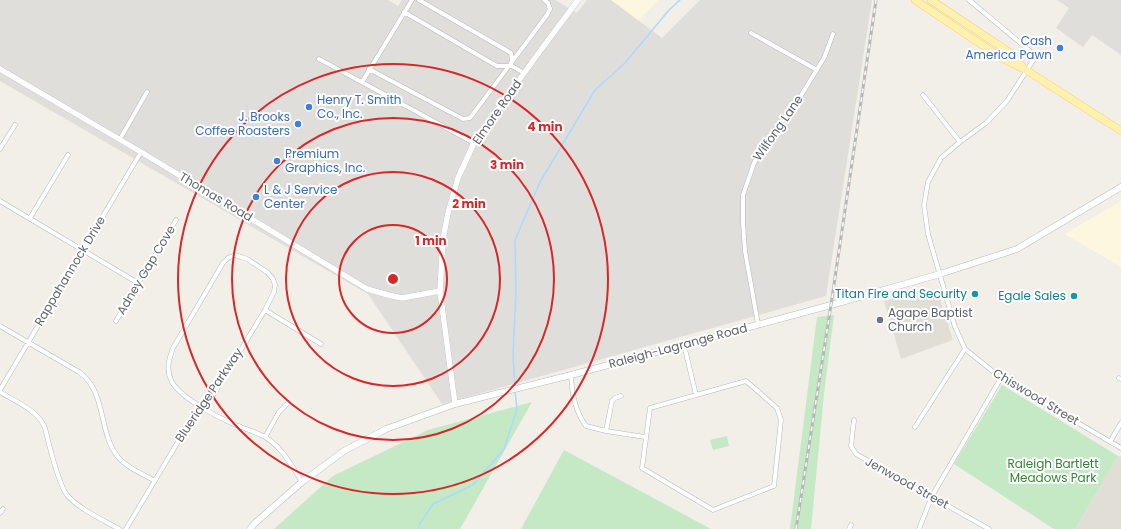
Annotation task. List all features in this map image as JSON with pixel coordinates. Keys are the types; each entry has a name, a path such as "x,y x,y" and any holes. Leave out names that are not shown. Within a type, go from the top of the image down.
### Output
{"main road":[{"path":"915,0 1003,59 1026,70 1121,131"},
{"path":"931,0 1009,52 1026,70"},
{"name":"Raleigh-Lagrange Road","path":"250,529 302,482 344,451 386,429 455,404 684,345 940,274 1017,249 1121,187"}],"street":[{"path":"362,82 412,0"},
{"path":"419,0 511,53 512,60"},
{"path":"369,69 463,119 470,118 510,66 512,60 547,14 550,8 548,2 544,0"},
{"name":"Elmore Road","path":"455,404 440,291 443,239 448,213 458,178 474,143 578,0"},
{"path":"915,427 964,349 928,234 924,205 928,182 941,158 986,123 1007,101 1036,56 969,0"},
{"path":"404,12 497,66 510,66 524,73"},
{"path":"752,33 817,70"},
{"name":"Wilfong Lane","path":"758,324 745,252 743,195 754,163 776,128 798,102 824,58 833,34"},
{"path":"319,59 474,143"},
{"name":"Thomas Road","path":"0,69 120,139 367,289 402,298 440,291"},
{"path":"120,139 147,92"},
{"path":"923,95 960,142"},
{"path":"0,149 15,125"},
{"name":"Rappahannock Drive","path":"0,391 141,152"},
{"path":"30,218 68,155"},
{"path":"0,200 138,283"},
{"name":"Adney Gap Cove","path":"116,320 176,220"},
{"name":"Blueridge Parkway","path":"126,529 179,439 202,407 214,394 265,310 274,292 275,285 273,279 267,272 247,259 235,255 228,258 223,263 173,348 168,360 168,373 175,387 202,407"},
{"path":"265,310 322,344"},
{"path":"0,326 87,378 95,391 114,452 123,462 154,481"},
{"path":"684,345 696,394"},
{"name":"Chiswood Street","path":"964,349 1001,378 1121,448"},
{"path":"571,375 573,395 577,409 586,426 606,431 645,437"},
{"path":"919,529 932,496 1001,378"},
{"path":"746,381 777,408 781,420 774,486 713,510 642,468 645,437 650,408 746,381"},
{"path":"0,391 31,411 45,428 60,479 67,495 77,504 119,529"},
{"path":"606,431 612,402 615,398 621,396"},
{"path":"265,437 279,412 288,403"},
{"path":"202,407 234,424 265,437 276,446 287,459 302,482"},
{"name":"Jenwood Street","path":"854,420 851,446 856,454 989,529"},
{"path":"1110,442 1121,423"}],"shaded area":[{"path":"0,0 388,0 398,6 402,0 555,0 577,13 587,0 611,0 662,38 700,0 872,0 826,296 442,404 368,294 0,81"},
{"path":"611,0 658,0 638,21"},
{"path":"1057,0 1121,0 1121,55 1092,35 1083,47 1056,28 1069,8"},
{"path":"1121,201 1121,267 1065,234"},
{"path":"932,289 937,290 953,340 901,359 884,301"},
{"path":"1118,456 1121,457 1121,529 1075,529"}],"green space":[{"path":"834,315 824,394 811,529 790,529 817,317"},
{"name":"Raleigh Bartlett Meadows Park","path":"1002,385 1118,456 1075,529 1054,529 954,464"},
{"path":"532,402 460,529 274,529 333,476 428,430"},
{"path":"727,436 729,446 713,450 710,440"},
{"path":"564,450 711,529 521,529"}],"waterway":[{"path":"515,387 513,356 516,290 515,240 540,182 595,90 625,63 669,10 680,0"},
{"path":"419,529 419,525 433,504 473,485 504,449 517,409 515,391"}],"railway":[{"path":"796,529 876,0"}],"place":[{"name":"Cash America Pawn","path":"1060,48"},
{"name":"Henry T. Smith Co., Inc.","path":"309,107"},
{"name":"J. Brooks Coffee Roasters","path":"298,124"},
{"name":"Premium Graphics, Inc.","path":"277,161"},
{"name":"L & J Service Center","path":"256,197"},
{"name":"Titan Fire and Security","path":"975,294"},
{"name":"Egale Sales","path":"1074,296"},
{"name":"Agape Baptist Church","path":"880,320"}]}
